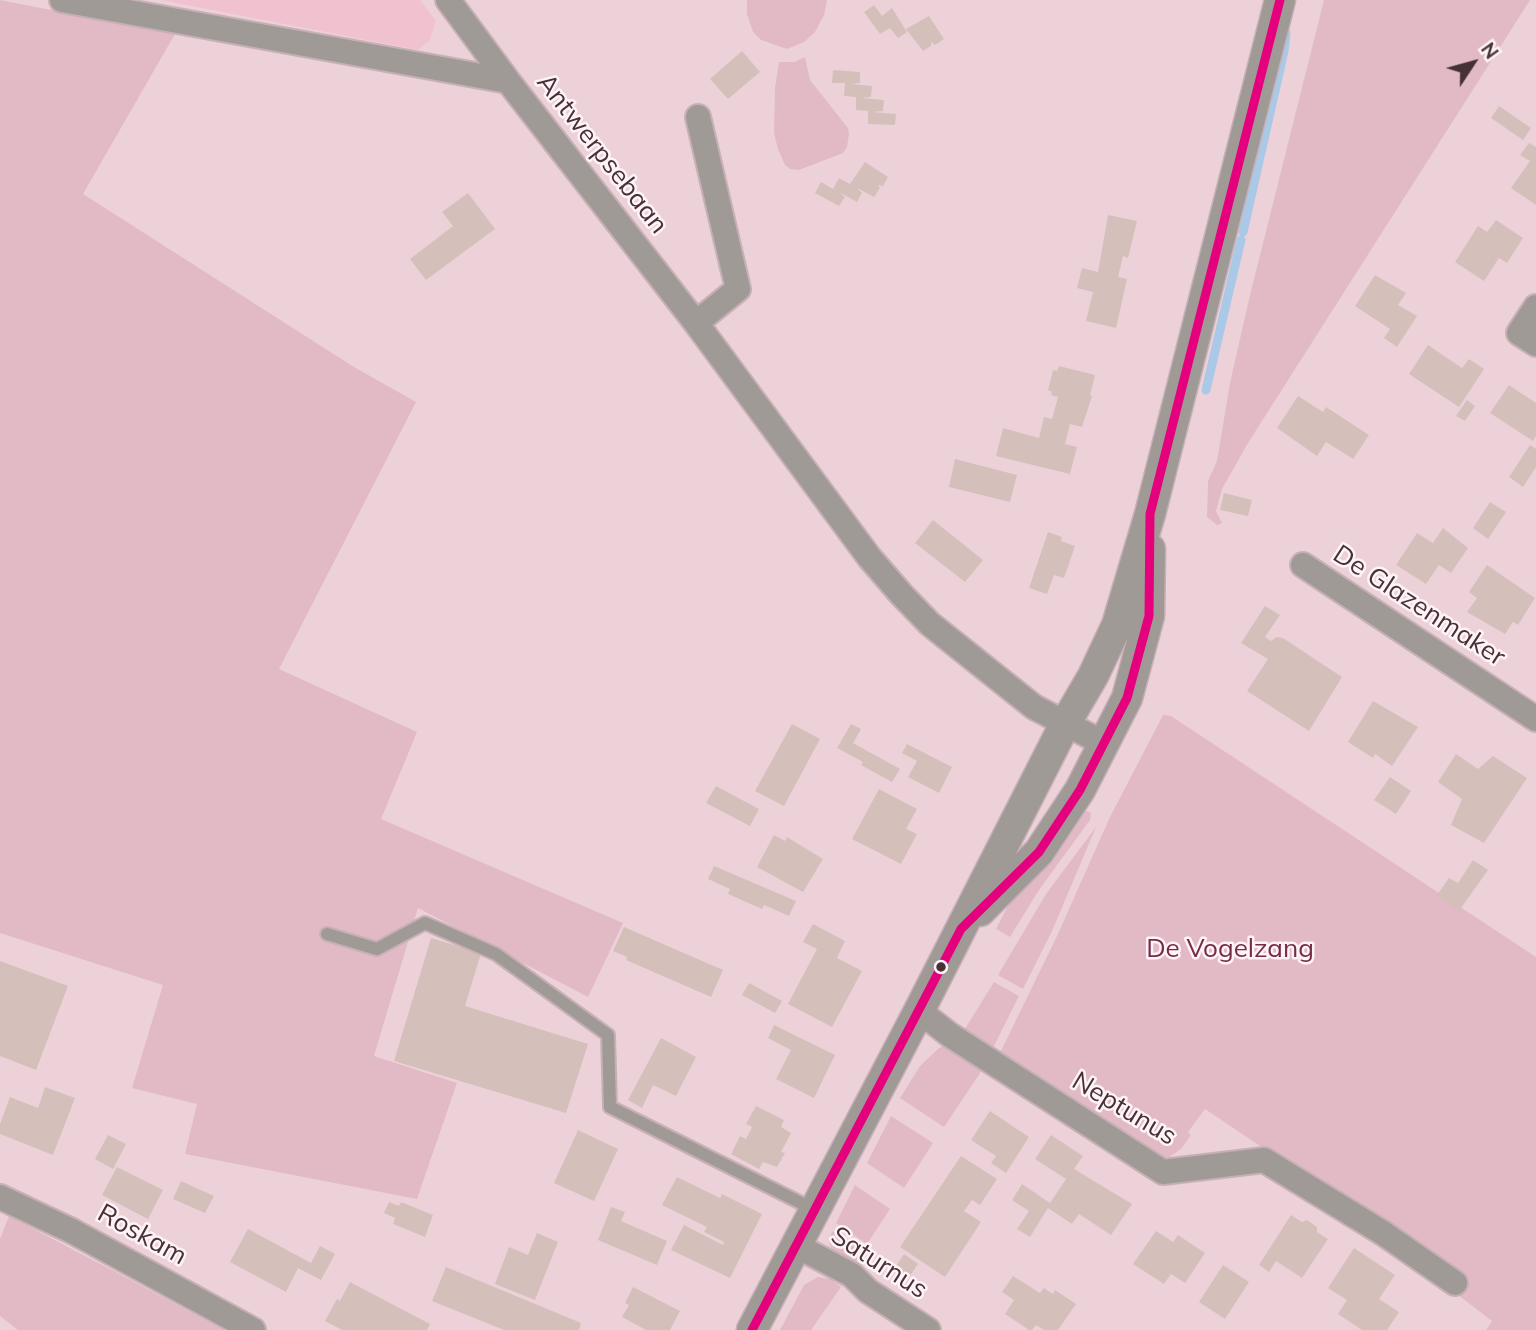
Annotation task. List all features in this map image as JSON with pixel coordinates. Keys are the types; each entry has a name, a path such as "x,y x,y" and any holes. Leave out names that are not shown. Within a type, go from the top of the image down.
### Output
{"street":[{"name":"Antwerpsebaan","path":"62,0 508,81 696,323 869,556 901,594 930,624 1034,707 1103,743"},
{"path":"448,0 508,81"},
{"path":"752,1330 1065,724 1093,676 1117,625 1150,514 1280,0"},
{"path":"696,323 738,289 698,117"},
{"path":"1536,307 1519,333 1536,344"},
{"path":"961,929 1039,852 1080,790 1128,698 1149,616 1150,514"},
{"name":"De Glazenmaker","path":"1303,565 1536,719"},
{"name":"Neptunus","path":"919,1011 950,1035 1163,1172 1264,1160 1383,1233 1455,1283"},
{"name":"Roskam","path":"0,1197 72,1231 253,1330"},
{"name":"Saturnus","path":"797,1246 852,1275 868,1291 928,1330"}],"lane":[{"path":"327,934 377,949 425,923 496,954 608,1035 610,1107 816,1210"}],"shaded area":[{"path":"161,0 420,0 436,21 430,40 418,50"}],"green space":[{"path":"0,0 175,34 83,194 354,367 416,402 279,669 417,732 381,819 623,923 588,997 418,908 374,1056 457,1083 417,1199 185,1154 197,1104 132,1088 163,985 0,933"},
{"path":"747,0 827,0 824,15 815,32 804,42 787,49 761,40 753,32 747,14"},
{"path":"1324,0 1530,0 1248,443 1222,489 1216,511 1222,523 1217,525 1207,517 1208,481 1217,461 1230,383 1249,299"},
{"path":"805,57 810,80 848,128 849,134 843,153 799,170 785,165 778,149 774,133 775,87 779,62 794,62"},
{"name":"De Vogelzang","path":"1163,715 1171,716 1536,957 1536,1330 1486,1330 1492,1321 1287,1164 1205,1109 1188,1132 1191,1135 1181,1149 1169,1157 1159,1157 999,1055 1057,936 1110,817"},
{"path":"1079,807 1091,813 1090,820 1039,890 1010,937 996,929 1011,900"},
{"path":"1096,827 1052,931 1023,989 998,975 1046,894"},
{"path":"994,982 1019,996 992,1050 963,1032"},
{"path":"947,1044 984,1067 944,1127 900,1098 920,1066"},
{"path":"891,1116 933,1143 904,1188 867,1163"},
{"path":"855,1185 890,1209 867,1244 836,1223"},
{"path":"9,1216 224,1330 18,1330 0,1316 0,1239"},
{"path":"832,1231 863,1251 853,1266 834,1256 829,1242"},
{"path":"818,1277 830,1279 841,1287 811,1330 780,1330 804,1285"}],"building":[{"path":"874,5 882,16 892,8 907,32 898,38 890,28 880,34 864,12"},
{"path":"929,16 944,39 935,45 931,42 931,46 923,51 906,29"},
{"path":"742,51 760,72 728,99 710,79"},
{"path":"833,70 860,72 860,83 851,84 872,86 871,97 862,98 884,100 883,111 872,112 896,114 895,125 868,124 868,111 856,110 856,97 844,96 845,83 832,83"},
{"path":"1499,106 1531,128 1523,140 1491,118"},
{"path":"1529,143 1536,147 1536,205 1511,188 1530,161 1520,155"},
{"path":"865,162 888,177 883,186 878,185 880,188 874,197 857,188 862,193 857,202 839,192 845,197 839,206 815,193 821,182 833,189 839,178 850,184"},
{"path":"468,193 495,229 426,280 410,259 453,226 442,212"},
{"path":"1108,215 1137,221 1128,258 1123,256 1118,277 1127,279 1116,328 1086,321 1093,292 1077,288 1082,268 1098,272"},
{"path":"1496,220 1523,238 1507,263 1499,258 1484,281 1455,262 1478,226 1487,232"},
{"path":"1375,275 1406,293 1398,305 1417,316 1397,347 1384,338 1390,329 1355,306"},
{"path":"1428,345 1462,368 1469,359 1484,369 1459,407 1409,374"},
{"path":"1059,366 1095,375 1090,395 1092,396 1082,427 1070,424 1065,444 1077,447 1070,474 996,456 1003,428 1039,438 1044,417 1052,419 1058,397 1051,395 1052,392 1048,390 1053,370 1057,371"},
{"path":"1509,385 1536,403 1536,436 1533,441 1490,413"},
{"path":"1298,396 1323,412 1326,407 1369,435 1353,459 1326,442 1317,456 1277,428"},
{"path":"1467,400 1475,406 1465,421 1456,416"},
{"path":"1530,445 1536,449 1536,467 1523,487 1509,477"},
{"path":"955,459 1017,475 1010,502 949,487"},
{"path":"1224,493 1252,500 1248,516 1220,510"},
{"path":"1490,502 1506,512 1488,539 1473,528"},
{"path":"933,520 983,560 965,582 915,543"},
{"path":"1443,528 1468,548 1451,573 1439,565 1426,584 1396,565 1417,533 1433,543"},
{"path":"1048,532 1075,546 1064,578 1054,575 1047,594 1029,588"},
{"path":"1487,565 1535,598 1518,625 1513,622 1505,634 1467,612 1477,598 1469,592"},
{"path":"1265,606 1280,615 1265,637 1271,641 1276,637 1283,638 1342,677 1309,731 1247,691 1268,659 1241,643"},
{"path":"1373,701 1418,727 1392,766 1375,754 1373,758 1348,742"},
{"path":"792,724 820,739 784,806 755,791"},
{"path":"851,724 861,729 853,743 900,769 892,782 837,748"},
{"path":"907,744 952,767 939,793 908,777 917,761 902,753"},
{"path":"1456,754 1478,769 1493,756 1527,778 1484,843 1451,825 1462,799 1438,782"},
{"path":"1390,777 1411,791 1396,814 1374,800"},
{"path":"716,786 759,809 750,826 706,803"},
{"path":"879,789 917,809 906,829 917,834 901,864 852,839"},
{"path":"774,835 785,841 787,837 823,859 803,892 757,867"},
{"path":"1473,860 1488,870 1459,911 1437,895 1449,878 1458,883"},
{"path":"714,866 796,901 789,916 764,905 762,909 728,894 730,889 708,879"},
{"path":"813,924 845,941 837,958 862,971 832,1027 788,1004 817,949 803,942"},
{"path":"624,927 723,970 711,997 626,960 627,957 613,951"},
{"path":"431,938 481,953 465,1006 588,1044 566,1113 394,1061"},
{"path":"0,961 68,986 36,1070 0,1056"},
{"path":"749,983 782,1001 775,1013 742,995"},
{"path":"774,1025 835,1055 814,1098 776,1079 791,1050 768,1038"},
{"path":"661,1038 696,1057 676,1096 653,1085 642,1108 628,1100"},
{"path":"45,1087 75,1098 53,1155 0,1134 0,1124 10,1097 38,1108"},
{"path":"756,1106 784,1120 781,1127 791,1133 777,1167 763,1162 759,1169 731,1154 740,1136 746,1139 752,1127 746,1124"},
{"path":"990,1111 1029,1137 1006,1173 991,1163 996,1156 971,1140"},
{"path":"578,1130 618,1149 594,1201 554,1183"},
{"path":"108,1135 126,1144 113,1169 95,1159"},
{"path":"1051,1135 1083,1156 1074,1169 1132,1204 1111,1235 1079,1214 1072,1224 1048,1208 1030,1237 1017,1229 1029,1211 1012,1200 1022,1184 1050,1203 1066,1179 1035,1159"},
{"path":"961,1156 997,1179 980,1205 972,1200 964,1211 981,1222 945,1277 900,1247"},
{"path":"117,1167 163,1190 148,1219 102,1195"},
{"path":"677,1177 720,1198 722,1194 762,1214 730,1278 671,1250 684,1225 723,1245 724,1242 704,1232 707,1227 662,1205"},
{"path":"181,1181 214,1196 205,1213 173,1199"},
{"path":"389,1202 399,1206 401,1202 433,1215 425,1237 393,1224 395,1218 384,1213"},
{"path":"611,1207 625,1212 621,1221 667,1241 657,1265 598,1240"},
{"path":"1291,1215 1302,1222 1307,1220 1317,1227 1317,1232 1328,1239 1302,1278 1276,1261 1269,1272 1259,1265"},
{"path":"248,1229 311,1263 320,1246 335,1254 321,1280 298,1268 286,1292 230,1262"},
{"path":"1156,1231 1173,1242 1178,1235 1205,1253 1185,1283 1171,1274 1164,1284 1133,1264"},
{"path":"537,1233 558,1242 535,1300 495,1284 509,1247 528,1255"},
{"path":"1354,1248 1395,1275 1379,1299 1399,1312 1387,1330 1362,1330 1338,1314 1347,1300 1328,1288"},
{"path":"904,1254 918,1264 909,1277 895,1268"},
{"path":"1223,1265 1249,1282 1225,1319 1199,1302"},
{"path":"446,1267 581,1323 579,1330 504,1330 432,1301"},
{"path":"1013,1276 1040,1293 1044,1288 1053,1294 1055,1290 1076,1304 1058,1330 1044,1330 1036,1325 1029,1330 1005,1314 1014,1300 1002,1292"},
{"path":"350,1282 430,1324 427,1330 342,1330 325,1321"},
{"path":"633,1287 680,1311 670,1330 646,1330 622,1317 629,1305 625,1303"}],"waterway":[{"path":"1243,232 1286,33"},
{"path":"1206,390 1241,240"}],"transit line":[{"path":"752,1330 961,929 1039,852 1080,790 1127,698 1149,616 1150,514 1280,0"}]}
